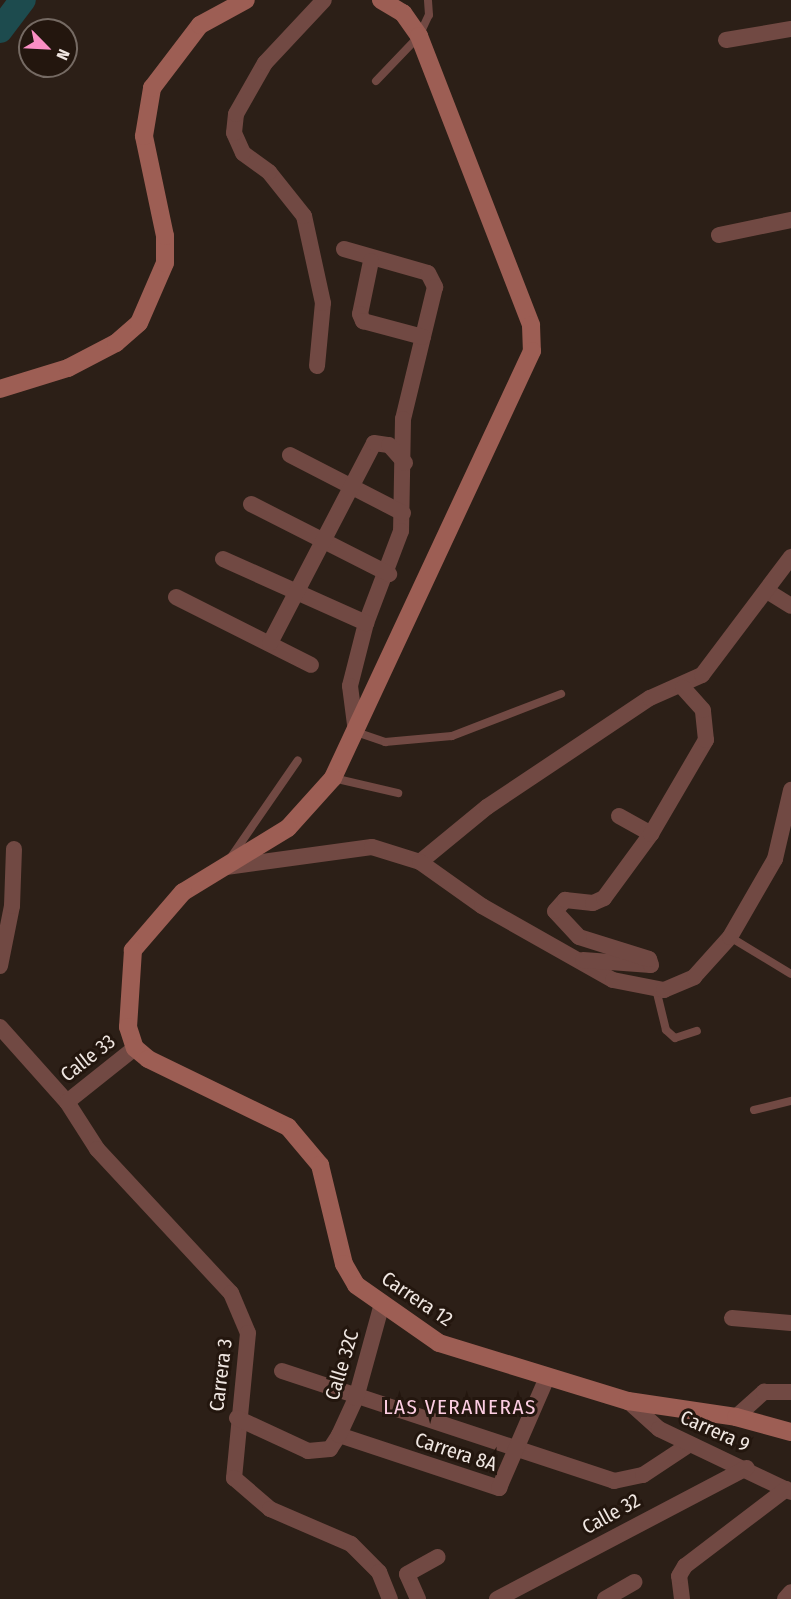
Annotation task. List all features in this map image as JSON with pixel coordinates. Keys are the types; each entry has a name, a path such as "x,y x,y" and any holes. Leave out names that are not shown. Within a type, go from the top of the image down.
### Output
{"street":[{"path":"0,389 68,368 116,343 139,323 165,263 165,236 144,136 152,88 200,25 246,0"},
{"path":"317,366 323,303 304,216 269,172 243,153 234,133 236,114 265,63 324,0"},
{"path":"135,1048 128,1027 133,950 183,892 288,828 333,778 532,351 531,325 419,36 403,13 381,0"},
{"path":"726,40 791,29"},
{"path":"719,235 791,220"},
{"path":"344,249 371,261 435,278 404,419 403,513 389,574 366,623 350,686 356,732"},
{"path":"371,261 363,321 423,336"},
{"path":"270,643 351,485 379,440 405,463"},
{"path":"290,455 403,513"},
{"path":"250,504 389,574"},
{"path":"420,862 487,807 621,717 650,698 682,688 702,675 791,557"},
{"path":"223,559 297,590 366,623"},
{"path":"767,591 791,606"},
{"path":"176,597 311,665"},
{"path":"576,959 651,964 649,959 579,936 555,911 565,900 593,903 604,898 651,834 706,740 703,711 682,688"},
{"path":"226,867 372,847 420,862 482,906 613,980 656,988 694,977 730,937 775,859 791,790"},
{"path":"619,816 651,834"},
{"path":"0,966 12,906 14,849"},
{"name":"Carrera 3","path":"0,1027 67,1102 97,1149 231,1293 249,1333 237,1418 234,1478 270,1509 351,1544 379,1572 390,1599"},
{"name":"Calle 33","path":"67,1102 135,1048"},
{"name":"Carrera 12","path":"135,1048 288,1127 320,1165 344,1264 356,1285 381,1307 439,1343 546,1380 627,1401 736,1417 791,1432"},
{"name":"Calle 32C","path":"339,1435 356,1398 381,1307"},
{"path":"732,1318 791,1323"},
{"path":"282,1371 356,1398 614,1481 643,1475 690,1444"},
{"path":"518,1450 546,1380"},
{"path":"736,1417 764,1392 791,1392"},
{"name":"Carrera 9","path":"627,1401 658,1429 747,1468 789,1490"},
{"path":"237,1418 308,1451 330,1449 339,1435"},
{"name":"Carrera 8A","path":"339,1435 499,1488 518,1450"},
{"name":"Calle 32","path":"507,1598 642,1520 747,1468"},
{"path":"682,1599 679,1576 685,1566 789,1490"},
{"path":"418,1599 407,1574 438,1557"},
{"path":"605,1599 634,1582"},
{"path":"785,1599 791,1592"}],"lane":[{"path":"376,81 419,36 429,15 428,0"},
{"path":"356,732 385,742 452,736 561,694"},
{"path":"226,867 298,760"},
{"path":"333,778 398,793"},
{"path":"730,937 791,974"},
{"path":"656,988 666,1030 675,1038 697,1031"},
{"path":"754,1110 791,1101"}],"waterway":[{"path":"0,30 23,0"}],"district":[{"name":"LAS VERANERAS","path":"460,1407"}]}
